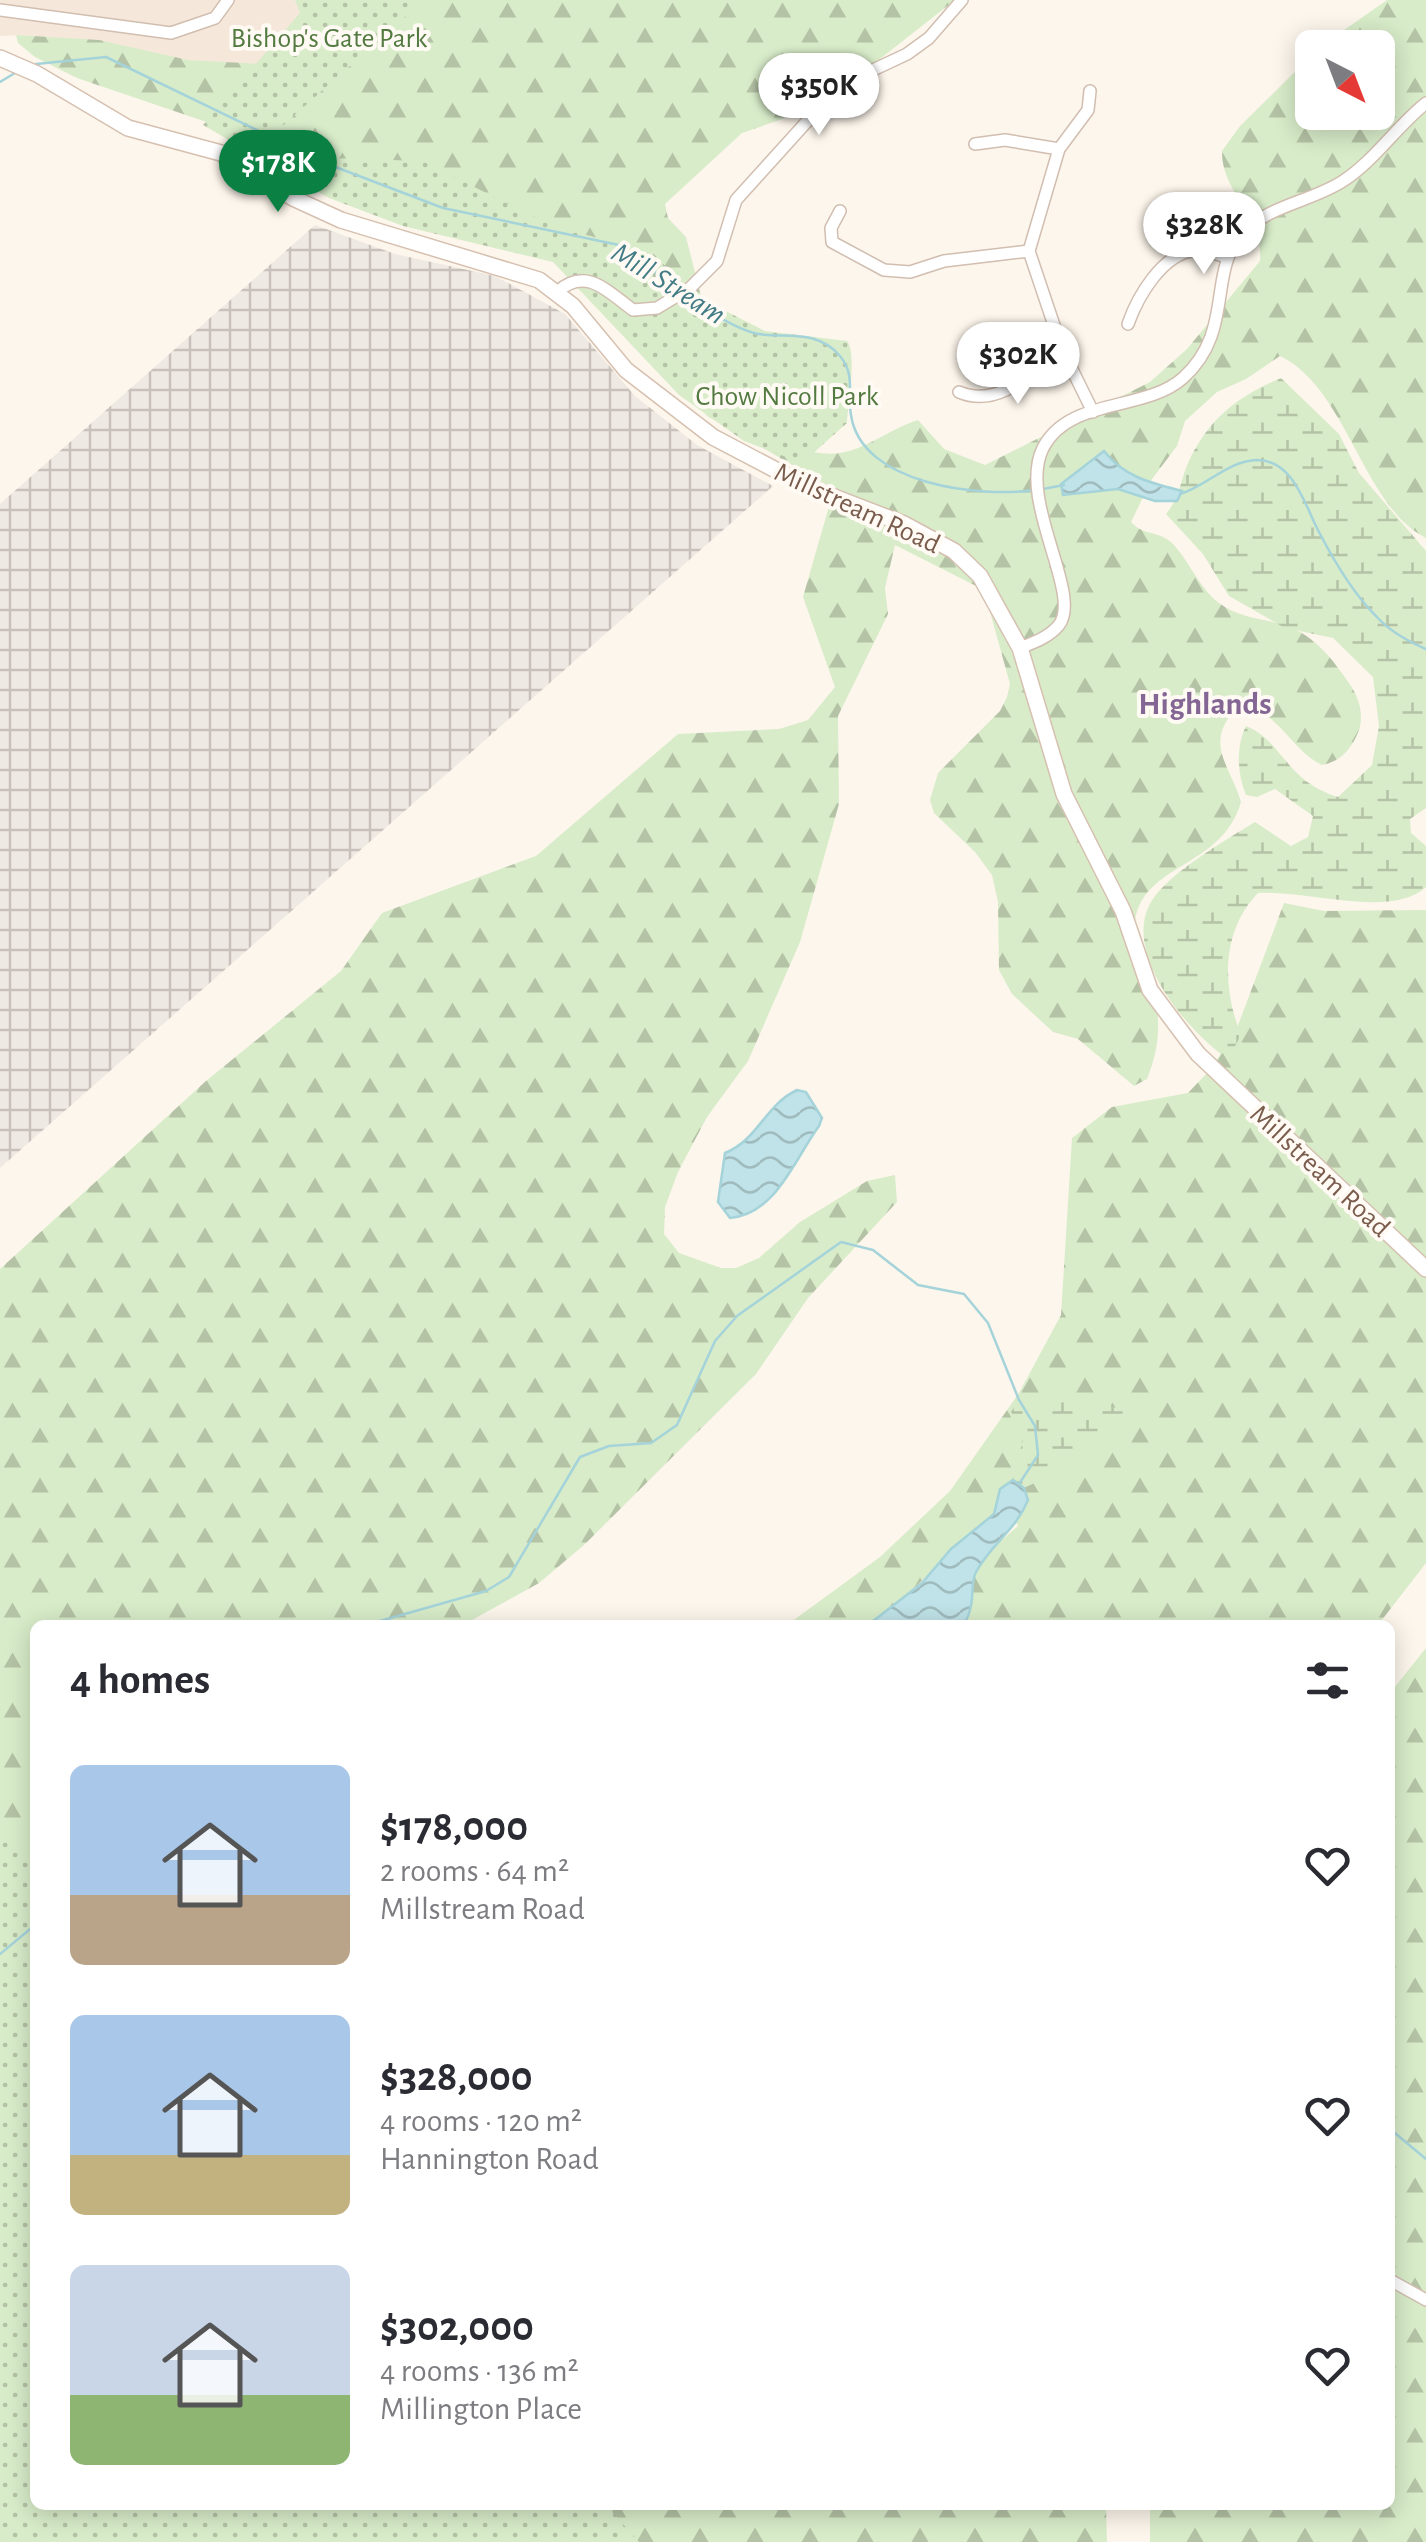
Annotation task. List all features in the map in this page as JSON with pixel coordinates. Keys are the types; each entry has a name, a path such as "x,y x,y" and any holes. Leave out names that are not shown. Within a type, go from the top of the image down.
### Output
{"street":[{"path":"0,10 172,33 215,18 228,0"},
{"path":"557,292 576,278 590,279 633,310 657,308 690,288 717,261 736,200 839,86 907,54 930,38 962,0"},
{"name":"Millstream Road","path":"0,58 37,74 110,120 221,153 316,210 406,242 522,272 557,292 626,370 713,436 808,487 904,524 954,551 980,576 1020,648 1064,794 1123,912 1150,990 1170,1022 1198,1054 1426,1270"},
{"path":"839,86 850,98"},
{"path":"1090,91 1088,110 1060,149 1029,251 1062,348 1093,412"},
{"path":"1020,648 1046,637 1061,623 1067,606 1038,503 1043,448 1061,427 1093,412 1166,390 1204,355 1221,310 1226,257 1257,221 1352,174 1426,103"},
{"path":"975,144 1005,140 1060,149"},
{"path":"840,210 831,228 832,242 884,270 910,272 944,261 1029,251"},
{"path":"1184,216 1197,250"},
{"path":"1128,324 1136,302 1167,263 1197,250 1226,257"},
{"path":"959,392 990,397 1013,386 1062,348"},
{"path":"1395,2283 1426,2300"}],"shaded area":[{"path":"0,0 326,0 244,79 22,35 0,36"},
{"path":"315,225 395,254 495,276 565,314 635,396 697,445 773,486 0,1168 0,504"}],"green space":[{"name":"Chow Nicoll Park","path":"295,0 424,0 271,136 299,157 422,161 557,228 650,250 692,294 765,331 847,341 852,367 847,423 802,463 744,441 679,395 553,262 403,226 329,198 203,125 300,13"},
{"name":"Bishop's Gate Park","path":"308,0 955,0 820,106 742,133 665,204 668,218 686,237 701,296 741,326 814,452 829,454 855,449 918,420 944,449 985,465 1150,382 1187,349 1260,261 1256,231 1228,179 1222,151 1240,126 1295,72 1295,130 1395,130 1395,30 1344,30 1387,0 1426,0 1426,538 1404,523 1386,501 1322,394 1303,372 1280,356 1246,379 1217,392 1185,421 1177,446 1152,479 1131,522 1172,543 1211,596 1226,607 1290,627 1311,639 1351,686 1361,718 1359,731 1346,752 1322,765 1254,709 1240,705 1228,718 1220,742 1241,802 1231,824 1217,841 1151,888 1140,903 1135,923 1158,1019 1156,1048 1147,1079 1134,1086 1078,1039 1053,1032 1012,994 999,970 998,902 992,875 975,852 934,813 930,800 938,773 1000,711 1010,684 984,590 895,545 885,588 888,614 838,716 839,804 800,942 748,1061 707,1117 678,1172 665,1207 664,1234 679,1253 721,1268 736,1268 759,1258 800,1222 867,1181 895,1175 897,1202 808,1298 756,1374 584,1545 539,1583 472,1620 30,1620 30,2510 1106,2510 1107,2542 0,2542 0,1269 206,1081 341,971 382,913 536,856 678,734 779,729 808,720 835,687 803,597 834,489 707,416 589,269 498,239 233,131 77,78 35,57 18,43 16,35 99,40 188,60 260,64 304,33"},
{"path":"1281,378 1339,434 1359,473 1426,551 1426,808 1410,819 1411,833 1426,846 1426,887 1411,896 1370,902 1258,893 1246,908 1231,942 1230,998 1241,1035 1234,1048 1221,1054 1175,1007 1151,965 1144,943 1144,922 1151,902 1184,869 1255,822 1291,846 1308,837 1313,816 1275,789 1257,797 1246,795 1239,760 1246,726 1269,741 1306,781 1338,797 1372,765 1379,726 1373,677 1333,638 1285,628 1229,596 1203,554 1166,514 1196,447 1215,422 1238,401"},
{"path":"1284,903 1324,911 1426,910 1426,1563 1382,1620 966,1620 980,1562 1018,1526 1000,1489 994,1514 886,1614 876,1620 794,1620 880,1557 950,1491 1019,1393 1061,1315 1072,1138 1112,1107 1188,1093 1234,1036"},
{"path":"1070,1397 1105,1403 1125,1412 1129,1423 1076,1463 1024,1488 1013,1480 1024,1435 1011,1412 1019,1400"},
{"path":"1426,1648 1426,2542 1150,2542 1150,2510 1395,2510 1395,1687"},
{"path":"0,1825 30,1858 30,2510 610,2510 639,2542 0,2542"}],"water":[{"path":"1104,451 1129,473 1182,491 1177,501 1155,501 1118,489 1063,495 1061,484"},
{"path":"797,1090 806,1092 822,1118 819,1126 772,1196 760,1207 730,1218 718,1202 725,1153 746,1140 777,1104"},
{"path":"1013,1480 1024,1488 1028,1500 976,1572 966,1620 874,1620 922,1583 951,1549 994,1514 1000,1489"}],"waterway":[{"name":"Mill Stream","path":"36,64 106,57 325,163 443,208 619,245 680,291"},
{"name":"Mill Stream","path":"0,82 15,73"},
{"name":"Mill Stream","path":"687,296 746,330 809,338 830,347 848,370 851,415 860,439 876,457 899,472 926,482 985,492 1035,490"},
{"name":"Mill Stream","path":"1180,494 1246,461 1270,462 1280,468 1297,486 1359,597 1386,626 1426,649"},
{"name":"Mill Stream","path":"1043,489 1064,485"},
{"path":"384,1620 486,1591 509,1577 580,1457 609,1446 651,1443 677,1425 715,1341 737,1316 841,1242 873,1250 918,1285 964,1294 988,1323 1019,1400 1035,1426 1038,1455 1019,1484"},
{"path":"0,1954 30,1929"},
{"path":"1395,2133 1426,2159"}],"district":[{"name":"Highlands","path":"1205,703"}]}
